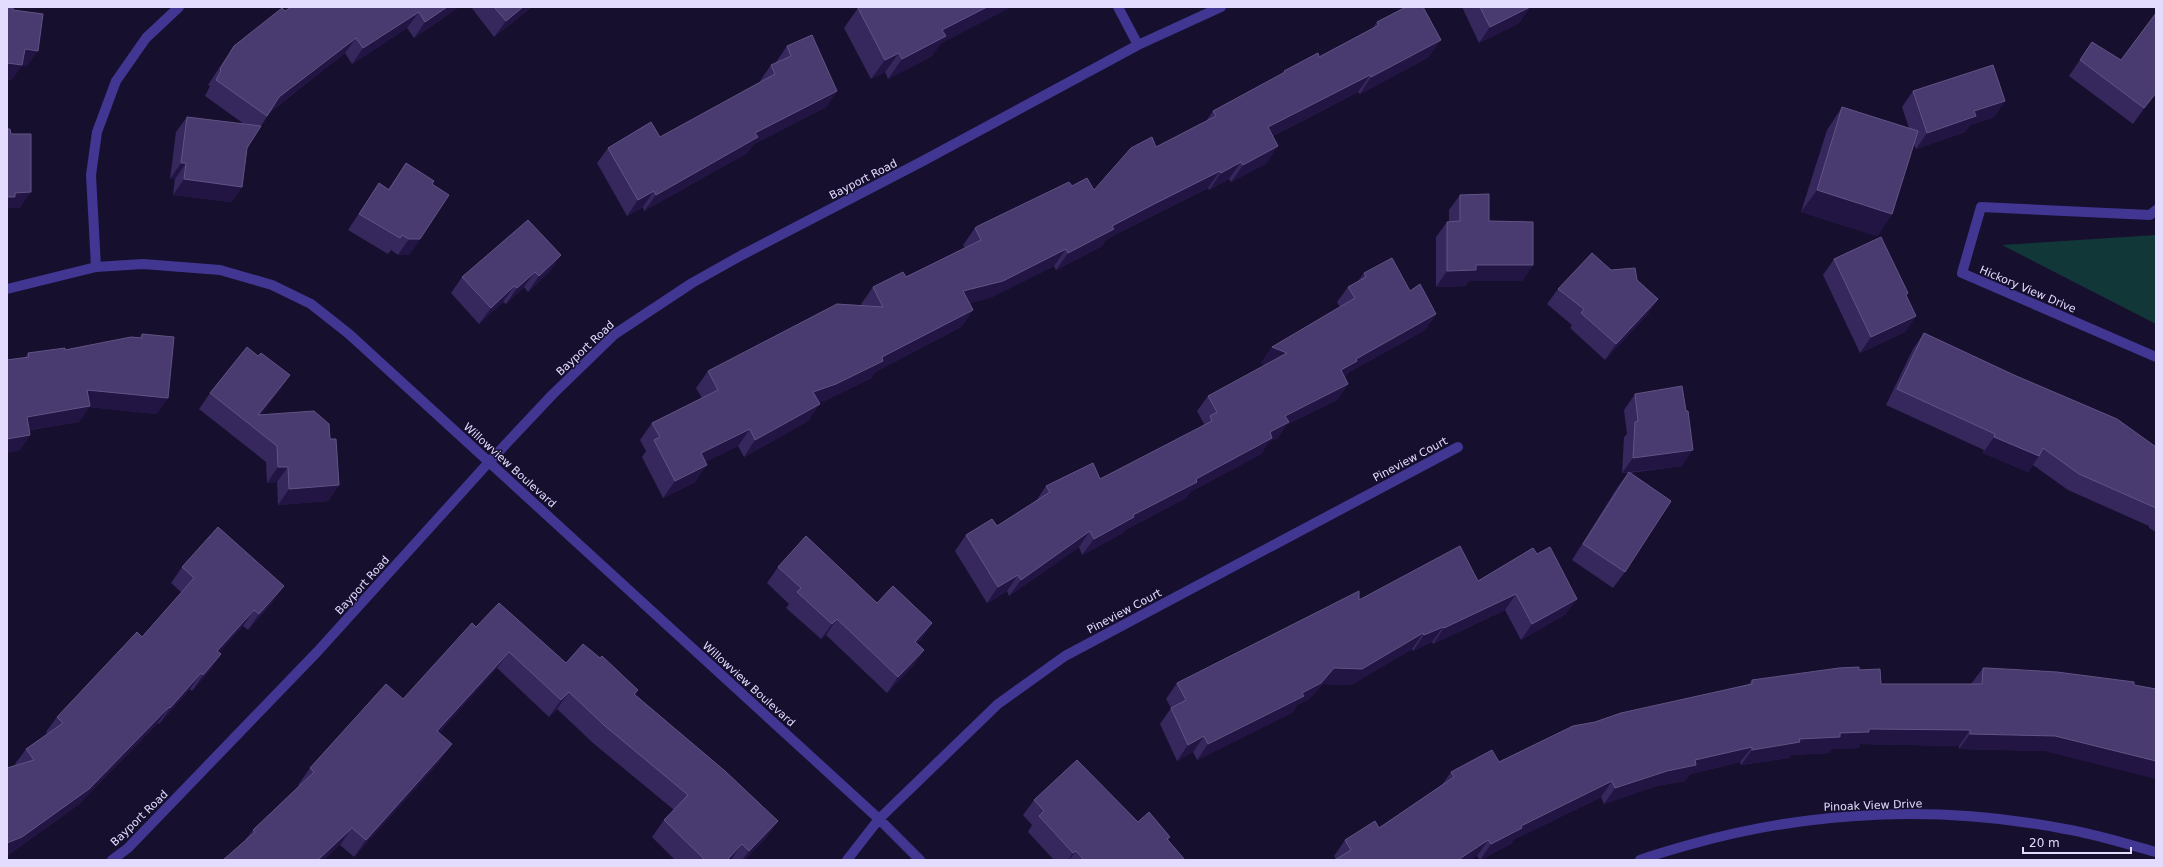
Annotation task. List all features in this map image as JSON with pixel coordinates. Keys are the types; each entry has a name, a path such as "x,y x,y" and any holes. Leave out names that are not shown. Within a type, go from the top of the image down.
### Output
{"street":[{"path":"96,267 91,175 97,132 116,81 146,38 179,7"},
{"path":"1118,7 1138,45"},
{"name":"Bayport Road","path":"112,860 128,848 318,651 489,462 553,394 615,334 692,283 742,255 922,162 1138,45 1221,7"},
{"name":"Hickory View Drive","path":"2156,210 2150,215 1981,207 1962,273 2156,357"},
{"name":"Willowview Boulevard","path":"7,288 96,267 143,264 220,270 272,285 311,304 349,334 880,819 920,860"},
{"name":"Pineview Court","path":"847,860 880,819 998,704 1065,656 1458,447"},
{"name":"Pinoak View Drive","path":"1640,860 1729,834 1812,819 1897,813 1982,816 2066,829 2156,852"}],"green space":[{"path":"2156,235 2156,324 2002,245"}],"building":[{"path":"7,7 13,7 13,10 43,14 38,51 25,49 22,65 7,63"},
{"path":"291,7 447,7 425,22 419,12 363,48 356,38 279,97 267,116 216,80 221,70 220,69 234,46 282,8 285,11"},
{"path":"494,7 523,7 506,21"},
{"path":"987,7 942,30 946,36 902,59 899,53 885,60 858,8"},
{"path":"1406,7 1423,7 1441,40 1371,77 1370,75 1268,127 1278,146 1243,165 1241,162 1221,173 1220,171 1154,204 1112,226 1114,229 1068,253 1066,249 1003,281 963,291 973,310 882,357 883,361 836,384 813,392 820,404 755,440 750,429 701,453 707,465 675,481 654,440 660,437 652,423 718,390 708,371 837,304 883,307 873,287 903,272 906,277 981,240 975,228 978,226 1069,182 1072,186 1087,178 1094,190 1131,148 1152,137 1156,147 1216,116 1213,111 1285,72 1284,71 1318,53 1319,57 1379,25 1377,22"},
{"path":"1480,7 1530,7 1490,27"},
{"path":"2156,13 2156,93 2144,108 2080,60 2092,42 2121,60"},
{"path":"812,35 837,91 755,133 758,137 656,195 654,191 638,200 608,148 651,122 660,137 775,74 771,65 791,56 787,46"},
{"path":"1993,65 2005,101 1974,111 1976,116 1927,133 1913,91"},
{"path":"1842,107 1918,131 1892,214 1817,190"},
{"path":"187,117 261,126 247,148 242,187 184,179 186,163 181,163"},
{"path":"7,129 10,129 11,134 31,134 31,192 15,193 15,197 7,197"},
{"path":"406,163 434,181 432,184 449,195 420,239 409,239 402,235 400,238 359,214 379,183 389,190"},
{"path":"1489,194 1489,221 1533,222 1533,265 1476,265 1476,270 1447,271 1447,222 1460,221 1460,195"},
{"path":"528,220 561,255 539,276 535,272 517,288 514,286 491,308 462,277"},
{"path":"1881,237 1908,293 1906,295 1916,316 1871,337 1834,259"},
{"path":"1592,253 1611,270 1635,268 1637,280 1658,299 1616,344 1581,313 1584,309 1558,289"},
{"path":"1392,258 1410,291 1420,284 1436,314 1356,359 1357,361 1341,370 1348,384 1285,416 1289,422 1270,432 1272,438 1196,479 1197,482 1133,515 1134,517 1094,539 1090,531 1021,580 1018,575 998,587 966,535 992,519 997,526 1050,492 1046,486 1093,463 1100,479 1212,421 1210,416 1217,412 1208,396 1287,353 1272,347 1355,298 1348,287 1366,277 1364,273"},
{"path":"1924,333 2014,375 2117,419 2156,447 2156,508 2079,474 2043,448 2039,456 1994,437 1995,434 1897,389"},
{"path":"142,334 174,337 168,398 87,390 90,406 27,417 30,435 7,439 7,360 29,357 28,353 65,348 65,350 131,337 142,338"},
{"path":"247,347 258,356 261,353 290,375 258,415 314,411 329,424 330,439 336,439 339,485 289,489 288,467 278,467 277,446 210,393"},
{"path":"1682,386 1686,411 1688,411 1693,450 1633,458 1635,422 1638,421 1635,394"},
{"path":"1629,472 1671,501 1625,572 1583,544"},
{"path":"218,527 284,586 259,614 254,610 217,651 221,654 203,675 201,673 170,708 169,707 89,789 22,837 7,843 7,768 34,760 26,749 63,723 57,717 137,632 142,637 194,578 182,567"},
{"path":"806,536 877,603 893,586 932,623 915,642 924,650 898,677 837,619 832,624 797,592 801,588 778,567"},
{"path":"1460,546 1478,581 1533,548 1537,554 1550,547 1577,599 1532,624 1516,594 1444,628 1443,627 1424,635 1423,633 1362,669 1334,668 1321,683 1302,693 1304,696 1208,744 1204,736 1188,745 1171,708 1186,700 1177,683 1359,591 1359,600"},
{"path":"499,603 566,663 583,644 600,658 602,656 638,690 634,694 725,771 778,821 749,851 742,844 727,860 705,860 664,820 688,795 605,726 569,692 561,700 509,652 437,731 452,744 366,840 352,828 318,860 223,860 255,832 253,830 314,772 310,768 386,684 403,699 472,623 476,627"},
{"path":"1859,667 1859,670 1880,669 1881,684 1982,684 1983,668 2057,672 2134,682 2134,685 2156,689 2156,761 2055,736 1970,734 1970,730 1869,729 1869,732 1840,733 1840,737 1799,739 1800,742 1752,750 1752,747 1695,760 1696,765 1667,771 1615,788 1612,781 1521,826 1522,828 1491,844 1488,840 1458,860 1335,860 1351,850 1345,840 1375,821 1379,828 1454,777 1451,772 1492,750 1499,762 1573,726 1595,722 1621,713 1752,684 1752,680 1839,668"},
{"path":"1077,760 1138,822 1149,812 1170,837 1167,839 1185,860 1084,860 1076,851 1073,853 1039,816 1044,811 1034,800"}]}
